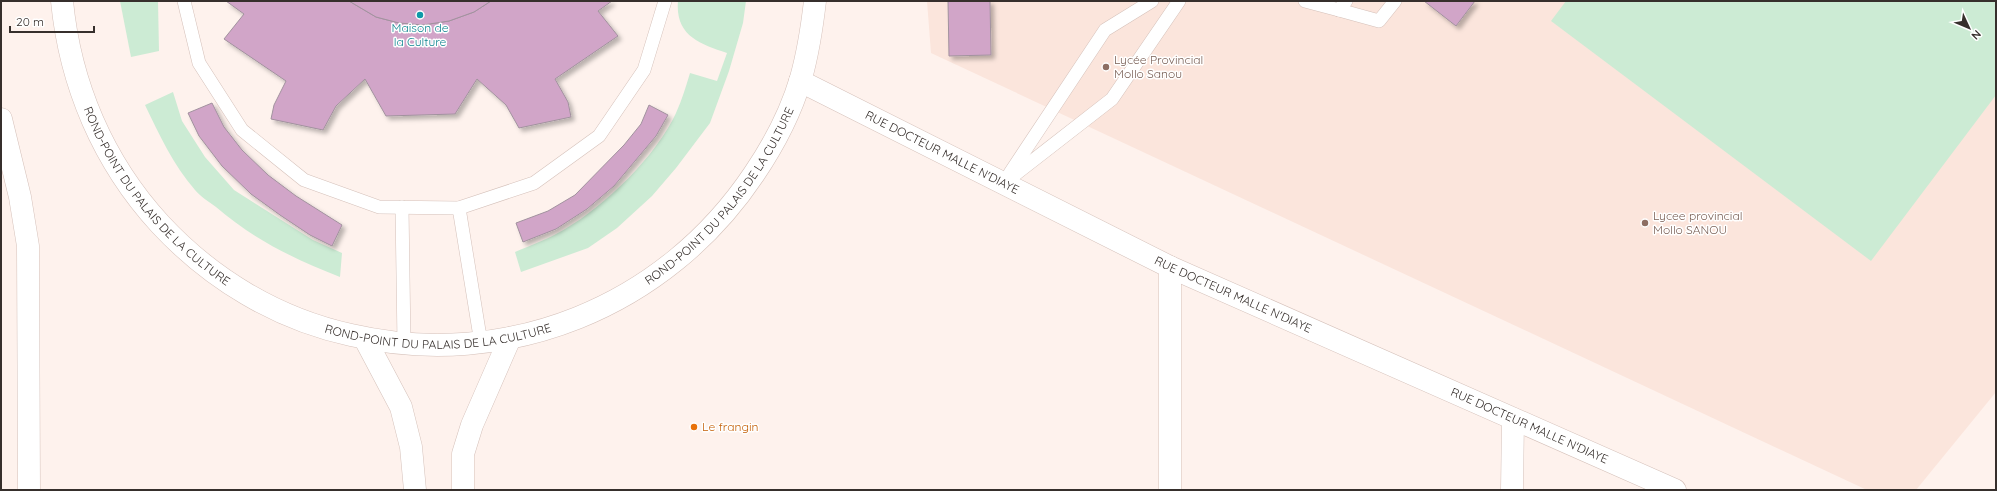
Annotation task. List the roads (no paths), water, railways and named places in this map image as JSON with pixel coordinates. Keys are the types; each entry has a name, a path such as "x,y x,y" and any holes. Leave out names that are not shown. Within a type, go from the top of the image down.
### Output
{"street":[{"name":"ROND-POINT DU PALAIS DE LA CULTURE","path":"62,1 70,51 77,81 88,111 116,166 133,192 174,240 222,279 276,310 305,322 335,332 365,338 404,344 452,345 481,343 510,338 561,325 608,304 654,277 694,245 730,207 761,164 785,118 800,81 811,34 815,1"},
{"name":"RUE DOCTEUR MALLE N'DIAYE","path":"800,81 1170,267 1675,490"},
{"path":"1,119 20,197 28,246 29,490"},
{"path":"1170,267 1170,490"},
{"path":"365,338 401,407 410,447 415,490"},
{"path":"463,490 463,454 472,425 510,338"},
{"path":"1512,490 1513,419"}],"lane":[{"path":"184,1 199,63 242,130 304,180 379,207 459,208 534,183 599,136 644,70 665,1"},
{"path":"1004,183 1105,30 1152,1"},
{"path":"1004,183 1112,99 1178,1"},
{"path":"1305,1 1342,5 1379,21 1395,1"},
{"path":"402,207 404,344"},
{"path":"459,208 481,343"}],"place":[{"name":"Maison de la Culture","path":"420,15"},
{"name":"Lycée Provincial Mollo Sanou","path":"1106,67"},
{"name":"Lycee provincial Mollo SANOU","path":"1645,223"},
{"name":"Le frangin","path":"694,427"}]}
